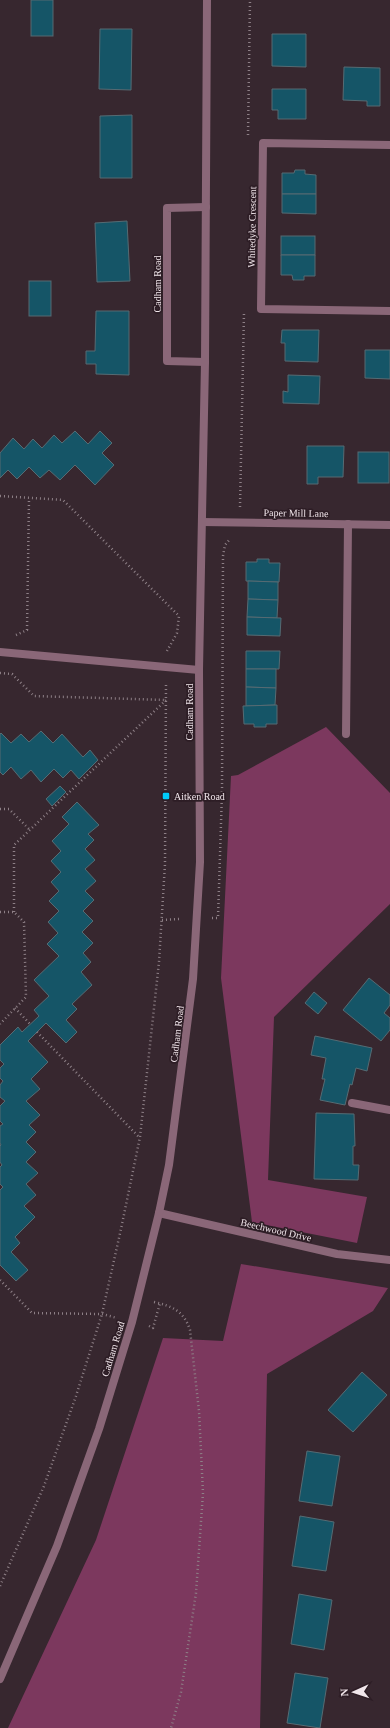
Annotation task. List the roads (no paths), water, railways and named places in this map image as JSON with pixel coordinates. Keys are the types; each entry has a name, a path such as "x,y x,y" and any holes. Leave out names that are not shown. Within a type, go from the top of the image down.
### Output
{"street":[{"name":"Cadham Road","path":"0,1679 60,1539 99,1429 138,1297 159,1213 169,1165 179,1096 193,980 200,862 199,670 205,362 207,0"},
{"name":"Whitedyke Crescent","path":"390,144 263,143 261,309 390,311"},
{"name":"Cadham Road","path":"205,362 167,361 167,208 206,207"},
{"name":"Paper Mill Lane","path":"202,522 390,525"},
{"path":"346,734 348,524"},
{"path":"0,652 199,670"},
{"path":"352,1103 390,1110"},
{"name":"Beechwood Drive","path":"159,1213 337,1254 390,1260"}],"place":[{"name":"Aitken Road","path":"166,796"}]}
